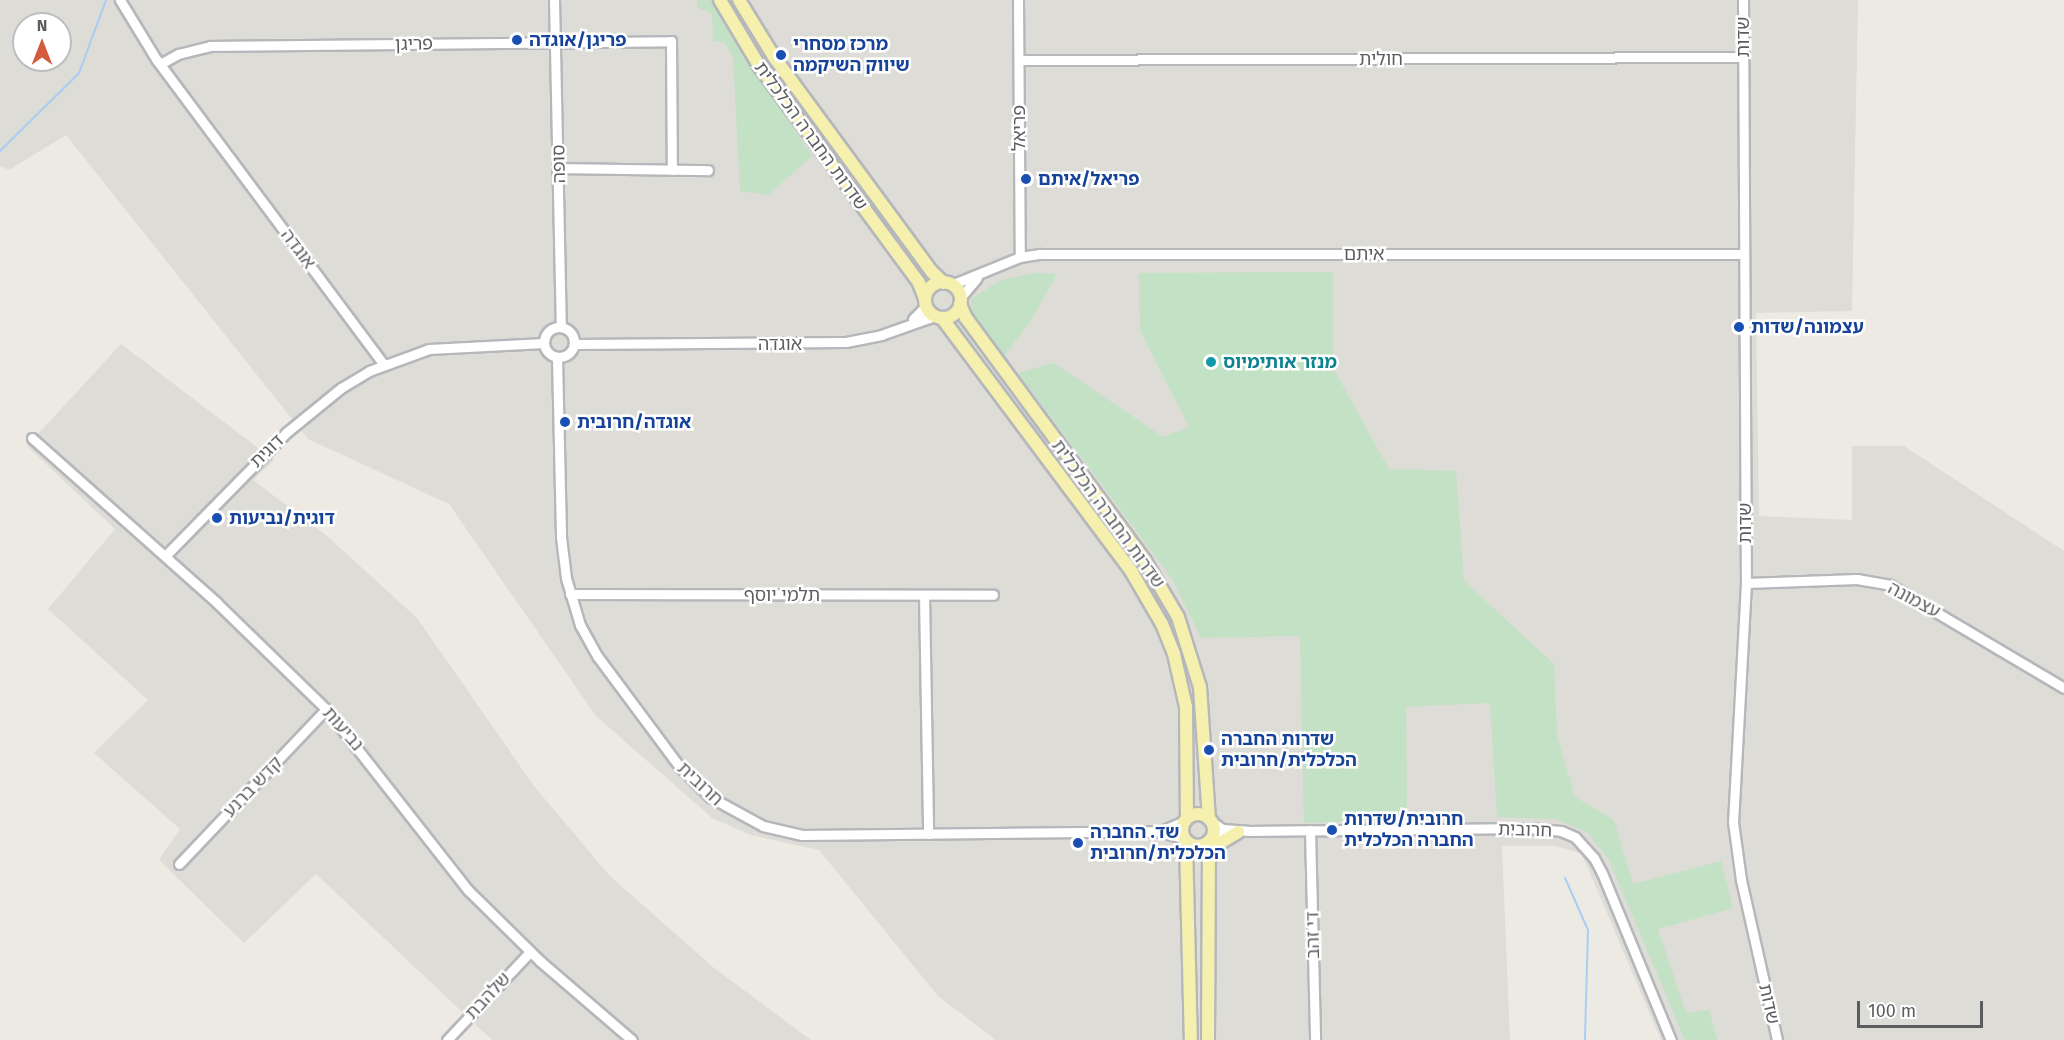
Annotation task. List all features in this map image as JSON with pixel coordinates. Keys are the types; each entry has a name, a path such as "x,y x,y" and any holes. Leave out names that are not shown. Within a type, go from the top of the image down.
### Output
{"main road":[{"name":"שדרות החברה הכלכלית","path":"720,0 760,67 919,283 926,303"},
{"name":"שדרות החברה הכלכלית","path":"739,0 780,67 932,272 947,284"},
{"path":"947,284 960,301 956,313 939,317 926,303 929,289 947,284"},
{"name":"שדרות החברה הכלכלית","path":"960,301 966,318 1145,561 1178,616 1200,687 1210,820"},
{"name":"שדרות החברה הכלכלית","path":"939,317 1131,571 1162,624 1174,654 1186,707 1186,819"},
{"path":"1191,1040 1185,840 1186,819 1200,814 1210,820 1207,871 1208,1040"},
{"path":"1207,871 1215,846 1243,832"},
{"path":"1185,840 1195,845 1210,840"}],"street":[{"name":"אוגדה","path":"120,0 160,64 383,364"},
{"name":"סופה","path":"554,0 561,327"},
{"name":"פריאל","path":"1018,0 1020,257"},
{"name":"שדות","path":"1743,0 1746,583 1733,822 1739,870 1777,1040"},
{"name":"פריגן","path":"160,64 178,54 210,46 671,41 672,170"},
{"name":"חולית","path":"1019,60 1743,57"},
{"path":"559,168 708,170"},
{"name":"איתם","path":"947,284 1020,257 1743,254"},
{"name":"איתם","path":"960,301 967,286 988,270"},
{"name":"אוגדה","path":"909,322 926,303"},
{"name":"אוגדה","path":"574,344 846,342 881,335 909,322 939,317"},
{"path":"561,327 570,331 574,344 570,353 557,358 548,353 544,343 549,331 561,327"},
{"path":"383,364 429,349 544,343"},
{"name":"חרובית","path":"557,358 561,537 570,594 583,632 605,666 679,766 727,810 763,826 802,835 1155,831 1185,840"},
{"name":"דוגית","path":"165,556 314,408 383,364"},
{"name":"נביעות","path":"32,438 165,556 327,709 361,749 452,871 530,952 632,1040"},
{"name":"עצמונה","path":"1746,583 1857,579 1890,585 2064,688"},
{"name":"תלמי יוסף","path":"570,594 993,595"},
{"path":"924,595 928,834"},
{"name":"קדש ברנע","path":"179,864 327,709"},
{"name":"חרובית","path":"1155,831 1186,819"},
{"name":"חרובית","path":"1210,820 1222,829 1243,832 1528,828 1555,830 1575,837 1598,866 1671,1040"},
{"name":"די זהב","path":"1310,830 1315,1040"},
{"name":"חרובית","path":"1210,840 1243,832"},
{"name":"שלהבת","path":"447,1040 530,952"}],"shaded area":[{"path":"0,0 1858,0 1852,311 1756,313 1759,516 1852,520 1852,446 1904,446 2064,551 2064,1040 1661,1040 1582,854 1556,846 1502,846 1510,1040 996,1040 938,996 819,850 751,835 712,818 596,716 449,504 308,439 66,135 9,170 0,166"},
{"path":"121,344 274,460 253,480 327,536 417,618 534,786 609,875 714,968 811,1040 492,1040 316,874 244,943 159,860 180,829 94,753 148,700 48,609 115,529 27,446"}],"green space":[{"path":"697,0 713,0 725,26 812,156 768,195 740,191 733,57 725,43 713,41 712,13 698,8"},
{"path":"1333,272 1333,368 1389,469 1456,471 1464,581 1554,664 1557,736 1575,797 1614,820 1633,884 1721,861 1733,908 1658,929 1686,1013 1709,1010 1717,1040 1685,1040 1609,860 1587,832 1556,819 1497,817 1490,703 1406,707 1407,819 1304,823 1300,636 1201,638 1171,577 1018,373 1054,363 1163,437 1189,427 1140,330 1139,273"},
{"path":"1033,273 1057,274 1033,317 1003,358 972,312 971,299 999,281"}],"waterway":[{"path":"0,151 79,73 106,0"},
{"path":"1565,878 1588,930 1585,1040"}],"place":[{"name":"פריגן/אוגדה","path":"517,40"},
{"name":"מרכז מסחרי שיווק השיקמה","path":"781,55"},
{"name":"פריאל/איתם","path":"1026,179"},
{"name":"עצמונה/שדות","path":"1739,327"},
{"name":"מנזר אותימיוס","path":"1211,362"},
{"name":"אוגדה/חרובית","path":"565,422"},
{"name":"דוגית/נביעות","path":"217,518"},
{"name":"שדרות החברה הכלכלית/חרובית","path":"1209,750"},
{"name":"חרובית/שדרות החברה הכלכלית","path":"1332,830"},
{"name":"שד. החברה הכלכלית/חרובית","path":"1078,843"}]}
